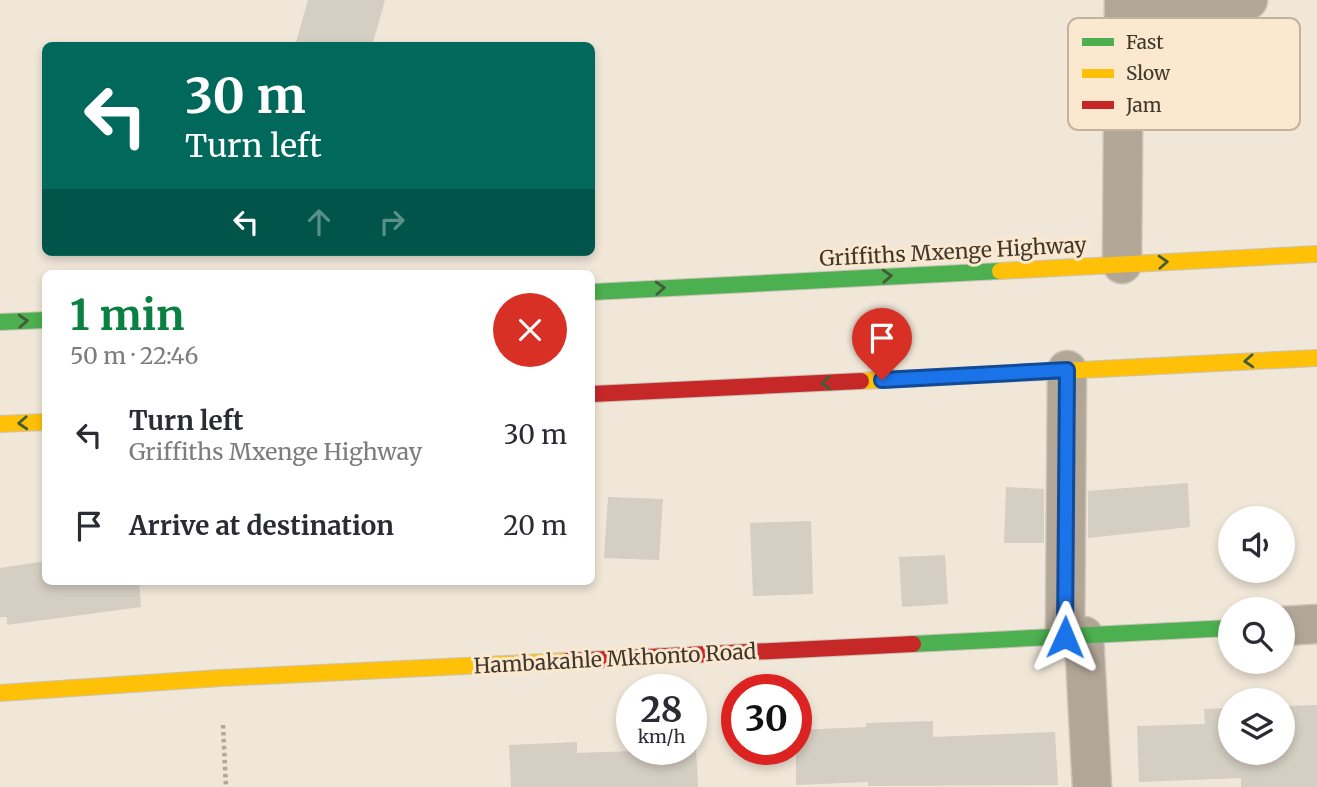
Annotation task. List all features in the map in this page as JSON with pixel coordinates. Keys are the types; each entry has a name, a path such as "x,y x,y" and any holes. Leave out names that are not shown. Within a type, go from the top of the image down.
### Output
{"street":[{"path":"1124,3 1248,0"},
{"path":"1122,264 1123,130"},
{"name":"Griffiths Mxenge Highway","path":"595,292 1317,254"},
{"path":"0,322 42,320"},
{"path":"595,394 1317,358"},
{"path":"1067,370 1074,636 1092,787"},
{"path":"0,424 42,422"},
{"path":"1295,625 1317,624"},
{"name":"Hambakahle Mkhonto Road","path":"0,693 221,678 1218,629"}],"path":[{"path":"221,678 226,787"}],"building":[{"path":"308,0 385,0 373,42 296,42"},
{"path":"1188,483 1190,527 1088,538 1088,491"},
{"path":"1006,487 1044,489 1044,543 1004,543"},
{"path":"608,497 663,499 659,560 604,558"},
{"path":"811,521 813,594 753,596 750,523"},
{"path":"945,555 948,604 902,607 899,557"},
{"path":"42,562 42,585 139,585 141,607 7,625 7,617 0,617 0,568"},
{"path":"1317,705 1317,787 1241,787 1241,778 1139,782 1137,726 1205,724 1204,709 1218,708 1218,765 1295,765 1295,706"},
{"path":"933,721 933,737 1055,732 1058,785 868,786 868,782 796,785 796,765 812,765 812,729 866,727 866,723"},
{"path":"577,742 577,753 616,752 616,765 697,765 698,787 511,787 509,745"}],"traffic: fast":[{"path":"595,292 1000,271"},
{"path":"0,322 42,320"},
{"path":"913,644 1218,629"}],"traffic: slow":[{"path":"1000,271 1317,254"},
{"path":"861,381 1317,358"},
{"path":"0,424 42,422"},
{"path":"0,693 221,678 567,661"}],"traffic: jam":[{"path":"595,394 861,381"},
{"path":"567,661 913,644"}],"route":[{"path":"882,380 1067,370 1065,637"}]}
